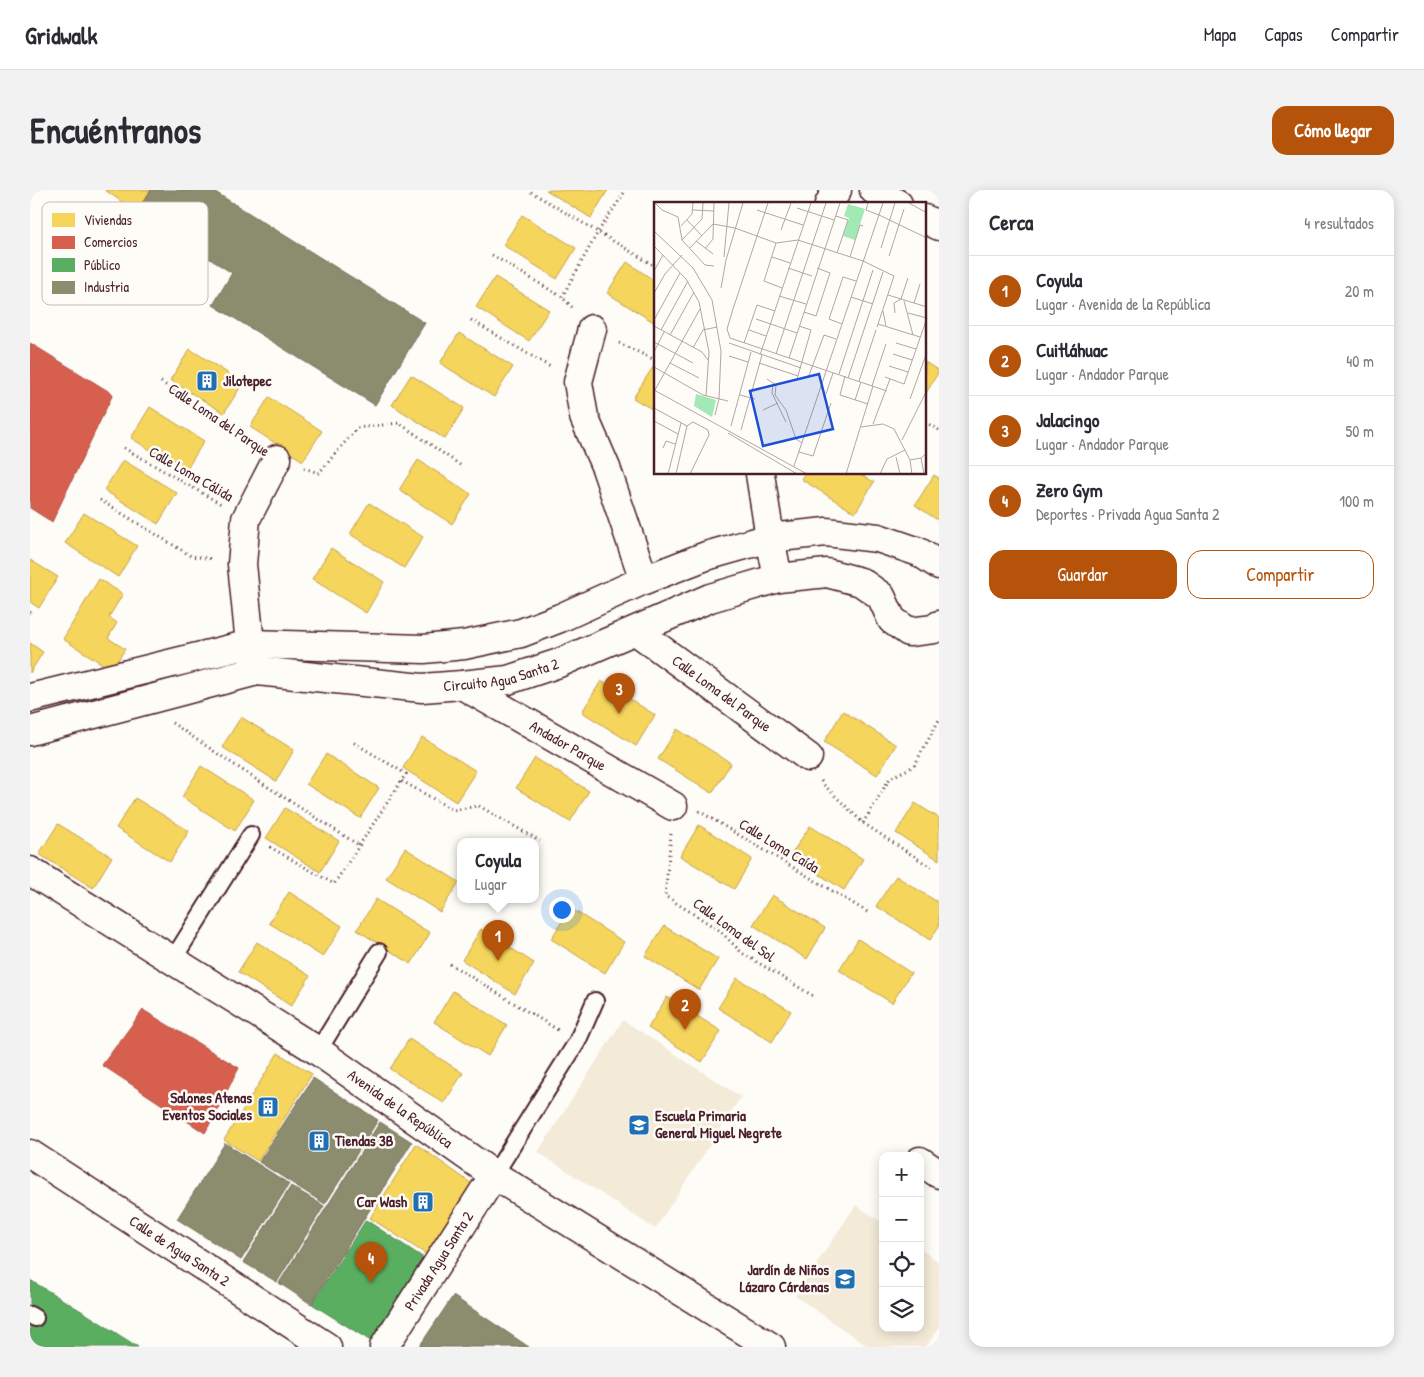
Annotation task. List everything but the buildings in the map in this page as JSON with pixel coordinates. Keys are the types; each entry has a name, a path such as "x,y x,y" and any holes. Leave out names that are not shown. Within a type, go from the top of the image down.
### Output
{"street":[{"path":"830,202 836,190"},
{"path":"874,190 895,202"},
{"path":"926,220 939,226"},
{"path":"592,329 578,382 584,417 606,468 644,580"},
{"path":"256,671 250,644 242,564 246,519 277,459"},
{"path":"760,475 778,578"},
{"path":"30,698 250,644 424,649 464,645 521,633 560,618 644,580 706,556 770,538 826,532 878,538 919,552 939,565"},
{"name":"Circuito Agua Santa 2","path":"30,731 256,671 422,688 508,680 559,663 710,598 778,578 827,573 861,582 881,596 892,620 909,632 934,629 939,625"},
{"name":"Calle Loma del Parque","path":"636,631 808,757"},
{"name":"Andador Parque","path":"462,685 673,806"},
{"name":"Avenida de la República","path":"30,871 318,1051 494,1175 771,1347"},
{"name":"Calle de Agua Santa 2","path":"30,1154 327,1347"},
{"path":"924,1164 939,1174"},
{"name":"Privada Agua Santa 2","path":"384,1347 494,1175"}],"lane":[{"path":"172,961 251,835"},
{"path":"318,1051 379,952"},
{"path":"494,1175 577,1042 595,1001"}],"path":[{"path":"562,297 598,232 626,190"},
{"path":"531,192 654,265"},
{"path":"471,320 578,382"},
{"name":"Calle Loma del Parque","path":"161,382 277,459 319,473 357,428 399,423 460,465"},
{"path":"926,423 939,430"},
{"name":"Calle Loma Cálida","path":"124,448 246,519"},
{"path":"100,500 191,556 242,564"},
{"path":"141,702 360,846"},
{"path":"863,823 890,778 914,766 939,720"},
{"path":"251,835 334,884 406,774 351,741"},
{"path":"808,757 824,785 863,823 932,868"},
{"path":"402,780 453,810 480,806 535,838"},
{"name":"Calle Loma del Sol","path":"673,806 665,896 719,930 742,953 815,997"},
{"name":"Calle Loma Caída","path":"673,806 699,811 869,913"},
{"path":"450,964 577,1042"}],"shaded area":[{"name":"Escuela Primaria General Miguel Negrete","path":"623,1020 741,1097 655,1229 538,1152"},
{"name":"Jardín de Niños Lázaro Cárdenas","path":"856,1205 879,1220 879,1332 924,1332 924,1252 939,1262 939,1328 926,1347 869,1347 795,1296"}],"place":[{"name":"Jilotepec","path":"207,381"},
{"name":"Jalacingo","path":"619,714"},
{"name":"Coyula","path":"498,961"},
{"name":"Cuitláhuac","path":"685,1030"},
{"name":"Salones Atenas Eventos Sociales","path":"268,1107"},
{"name":"Escuela Primaria General Miguel Negrete","path":"639,1125"},
{"name":"Tiendas 3B","path":"319,1141"},
{"name":"Car Wash","path":"423,1202"},
{"name":"Jardín de Niños Lázaro Cárdenas","path":"845,1279"},
{"name":"Zero Gym","path":"371,1283"}]}
